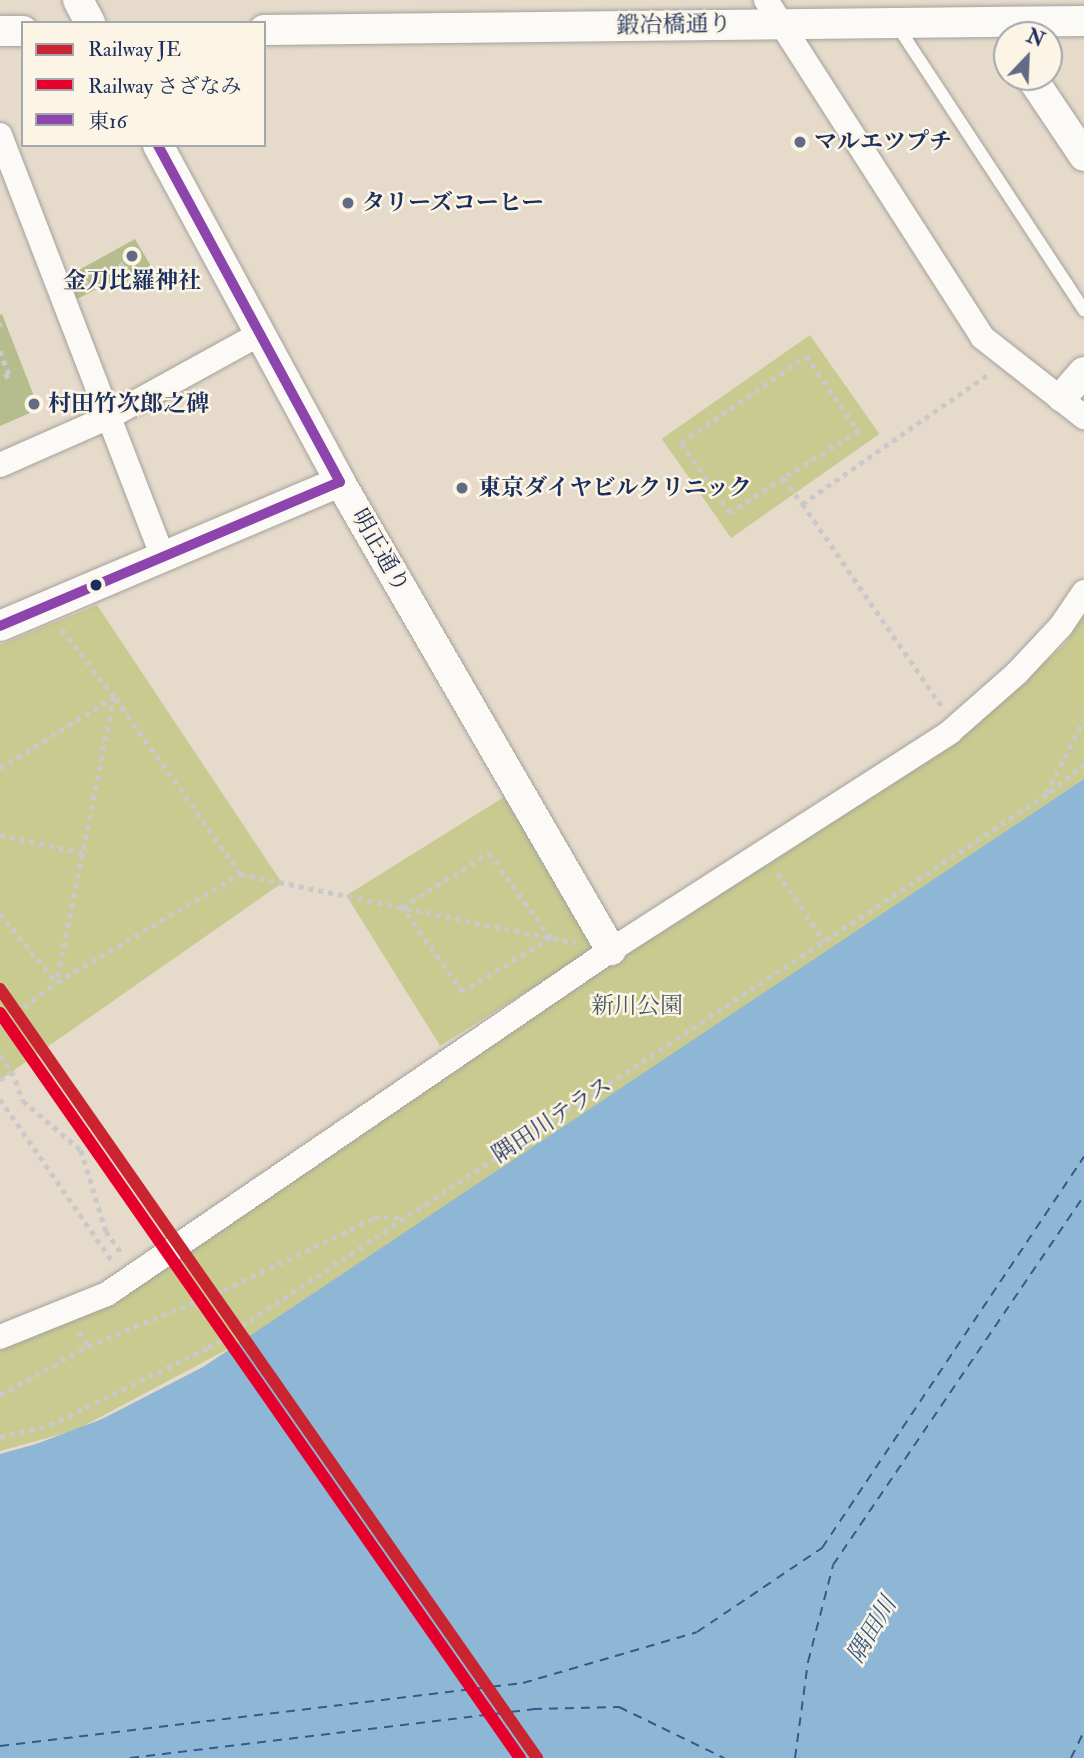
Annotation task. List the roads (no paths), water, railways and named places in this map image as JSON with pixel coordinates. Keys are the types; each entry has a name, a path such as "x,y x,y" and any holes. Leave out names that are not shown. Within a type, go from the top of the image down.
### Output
{"street":[{"path":"78,0 89,21"},
{"path":"773,12 982,337 1062,397 1084,417"},
{"name":"鍛冶橋通り","path":"266,30 773,12 993,31"},
{"name":"鍛冶橋通り","path":"1063,24 1084,21"},
{"path":"0,31 21,31"},
{"path":"1040,91 1084,156"},
{"path":"0,135 6,172 62,297 162,555"},
{"name":"明正通り","path":"159,147 340,482 611,950"},
{"path":"0,465 110,417 261,333"},
{"path":"1062,397 1084,372"},
{"path":"0,626 162,555 340,482"},
{"path":"0,1337 107,1294 611,950 956,728 1017,673 1061,626 1084,592"}],"lane":[{"path":"895,24 1084,310"}],"water":[{"name":"隅田川","path":"1084,779 1084,1758 0,1758 0,1454 36,1444 102,1419 203,1367"}],"rail line":[{"name":"JE","path":"0,989 537,1758"},
{"name":"さざなみ","path":"0,1013 520,1758"}],"place":[{"name":"マルエツプチ","path":"800,142"},
{"name":"タリーズコーヒー","path":"348,203"},
{"name":"金刀比羅神社","path":"132,256"},
{"name":"村田竹次郎之碑","path":"34,404"},
{"name":"東京ダイヤビルクリニック","path":"462,488"}],"park label":[{"name":"新川公園","path":"637,1006"}]}
